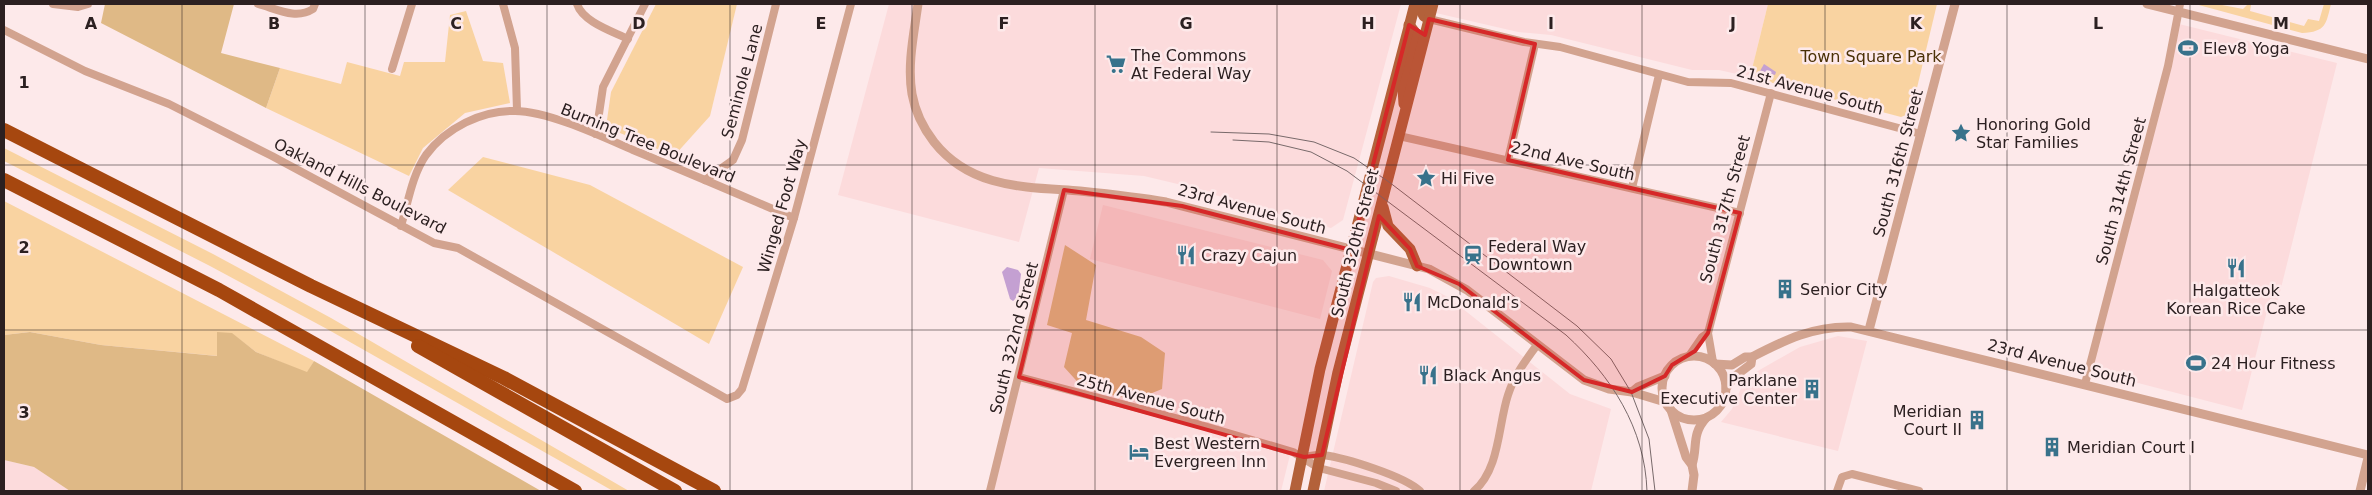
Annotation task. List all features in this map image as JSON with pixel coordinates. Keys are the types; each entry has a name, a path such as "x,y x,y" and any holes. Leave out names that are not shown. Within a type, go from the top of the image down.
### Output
{"highway":[{"path":"4,130 310,286 504,378 714,491"},
{"path":"4,180 219,290 575,491"},
{"path":"310,286 675,491"}],"main road":[{"name":"South 320th Street","path":"1295,491 1304,457 1320,369 1415,4"},
{"path":"1423,4 1424,16 1430,19"},
{"name":"South 320th Street","path":"1313,491 1338,372 1433,4"},
{"path":"1404,115 1404,88 1416,34 1409,26"},
{"path":"1382,203 1388,226 1410,249 1416,266"}],"street":[{"path":"53,4 72,7 86,5"},
{"path":"258,4 296,15 304,15 314,9 315,4"},
{"path":"392,69 412,4"},
{"path":"503,4 514,48 516,110"},
{"path":"578,4 578,8 592,20 628,38"},
{"path":"596,134 603,87 645,4"},
{"name":"Seminole Lane","path":"705,180 733,160 742,140 776,4"},
{"name":"Winged Foot Way","path":"720,398 733,398 742,389 794,218 852,4"},
{"name":"23rd Avenue South","path":"918,4 910,74 912,95 927,132 946,155 962,168 989,181 1016,186 1130,196 1174,204 1416,266 1440,274 1459,284 1584,380 1608,389 1632,392"},
{"name":"South 316th Street","path":"1870,330 1955,4"},
{"path":"2147,4 2179,8 2368,59"},
{"name":"South 314th Street","path":"2085,384 2168,66 2179,8"},
{"name":"21st Avenue South","path":"1430,19 1535,44 1560,47 1688,82 1731,82 1921,134"},
{"name":"Oakland Hills Boulevard","path":"4,30 86,71 169,104 272,156 434,243 458,248 720,398"},
{"path":"1508,160 1535,44"},
{"path":"1632,188 1659,75"},
{"name":"South 317th Street","path":"1689,356 1708,333 1771,93"},
{"name":"Burning Tree Boulevard","path":"401,226 417,172 426,155 438,142 473,119 486,114 516,110 564,122 596,134 794,218"},
{"name":"22nd Ave South","path":"1400,136 1740,212"},
{"name":"South 322nd Street","path":"990,491 1064,190"},
{"name":"23rd Avenue South","path":"1714,363 1732,365 1745,357 1752,357 1796,335 1819,328 1851,326 2368,457"},
{"name":"South 317th Street","path":"1708,333 1714,363"},
{"path":"1474,491 1488,473 1505,403 1513,383 1537,345"},
{"path":"1671,410 1691,420 1706,418 1717,411 1724,400 1726,388 1723,374 1714,363 1699,356 1689,356 1672,365 1664,376 1662,393 1665,402 1671,410 1686,457 1692,464"},
{"name":"23rd Avenue South","path":"1726,388 1734,376 1751,364 1752,357"},
{"path":"1664,376 1638,386 1632,392 1665,402"},
{"name":"25th Avenue South","path":"1019,377 1082,396 1187,421 1304,457"},
{"path":"1692,491 1694,475 1692,464 1695,455 1696,434 1706,418"},
{"path":"1304,457 1322,455 1399,477 1420,491"},
{"path":"1304,457 1319,468 1376,483 1396,491"},
{"path":"2360,491 2368,457"},
{"path":"1837,491 1840,479 1845,475 1856,474 1919,491"}],"highlighted area":[{"path":"1429,19 1535,44 1508,160 1740,213 1708,333 1695,351 1672,365 1665,376 1632,392 1584,380 1459,284 1417,266 1410,249 1379,216 1322,455 1304,457 1019,377 1064,190 1182,206 1351,250 1409,25 1425,35"}],"shaded area":[{"path":"105,4 234,4 221,53 280,68 266,108 101,23"},
{"name":"The Commons At Federal Way","path":"889,4 1401,4 1343,220 1331,228 1186,186 1144,176 1039,168 1019,242 838,195"},
{"path":"1439,4 1768,4 1750,77 1719,70 1692,70 1551,35 1518,32 1436,13"},
{"path":"2179,24 2337,63 2278,300 2270,299 2242,410 2088,370"},
{"path":"1764,64 1776,72 1775,75 1760,71"},
{"path":"1103,205 1323,260 1332,271 1320,319 1090,259"},
{"path":"1065,245 1096,265 1086,320 1141,337 1165,353 1162,389 1135,400 1084,389 1064,367 1072,333 1047,325"},
{"path":"1007,267 1018,270 1021,274 1018,297 1013,301 1010,299 1002,272"},
{"path":"1389,276 1430,288 1448,297 1570,394 1611,409 1591,491 1324,491 1373,282 1376,278"},
{"path":"30,332 101,345 217,356 217,332 232,333 256,352 307,372 314,361 541,491 70,491 34,467 4,460 4,335"},
{"path":"1838,336 1867,341 1838,451 1721,422 1732,409 1742,386 1756,372 1800,347"},
{"path":"1019,377 1291,451 1281,491 990,491"},
{"path":"4,460 34,467 70,491 4,491"}],"green space":[{"path":"656,4 737,4 710,116 674,156 606,127 611,92"},
{"name":"Town Square Park","path":"1768,4 1937,4 1911,113 1901,117 1750,77"},
{"path":"2195,4 2217,4 2243,9 2247,5 2251,5 2250,11 2304,26 2308,19 2319,21 2324,4 2331,4 2324,26 2316,31 2302,33"},
{"path":"466,11 483,61 503,63 510,103 465,113 423,148 409,176 266,108 280,68 341,84 347,62 400,76 404,62 445,62 450,15"},
{"path":"4,148 213,254 331,318 629,491 613,491 327,329 210,266 4,161"},
{"path":"483,157 590,185 743,267 709,344 448,190"},
{"path":"4,201 314,361 307,373 256,352 231,333 218,356 101,345 30,332 4,335"}],"tram line":[{"path":"1211,132 1269,134 1314,142 1354,158 1389,182 1577,326 1611,359 1631,392 1649,439 1655,491"},
{"path":"1233,140 1269,142 1311,152 1347,171 1566,335 1597,368 1623,405 1640,446 1645,468 1647,491"}],"place":[{"name":"Elev8 Yoga","path":"2188,48"},
{"name":"The Commons At Federal Way","path":"1116,64"},
{"name":"Honoring Gold Star Families","path":"1961,133"},
{"name":"Hi Five","path":"1426,178"},
{"name":"Crazy Cajun","path":"1186,255"},
{"name":"Federal Way Downtown","path":"1473,255"},
{"name":"Halgatteok Korean Rice Cake","path":"2236,268"},
{"name":"Senior City","path":"1785,289"},
{"name":"McDonald's","path":"1412,302"},
{"name":"24 Hour Fitness","path":"2196,363"},
{"name":"Black Angus","path":"1428,375"},
{"name":"Parklane Executive Center","path":"1812,389"},
{"name":"Meridian Court II","path":"1977,420"},
{"name":"Meridian Court I","path":"2052,447"},
{"name":"Best Western Evergreen Inn","path":"1139,452"}]}
